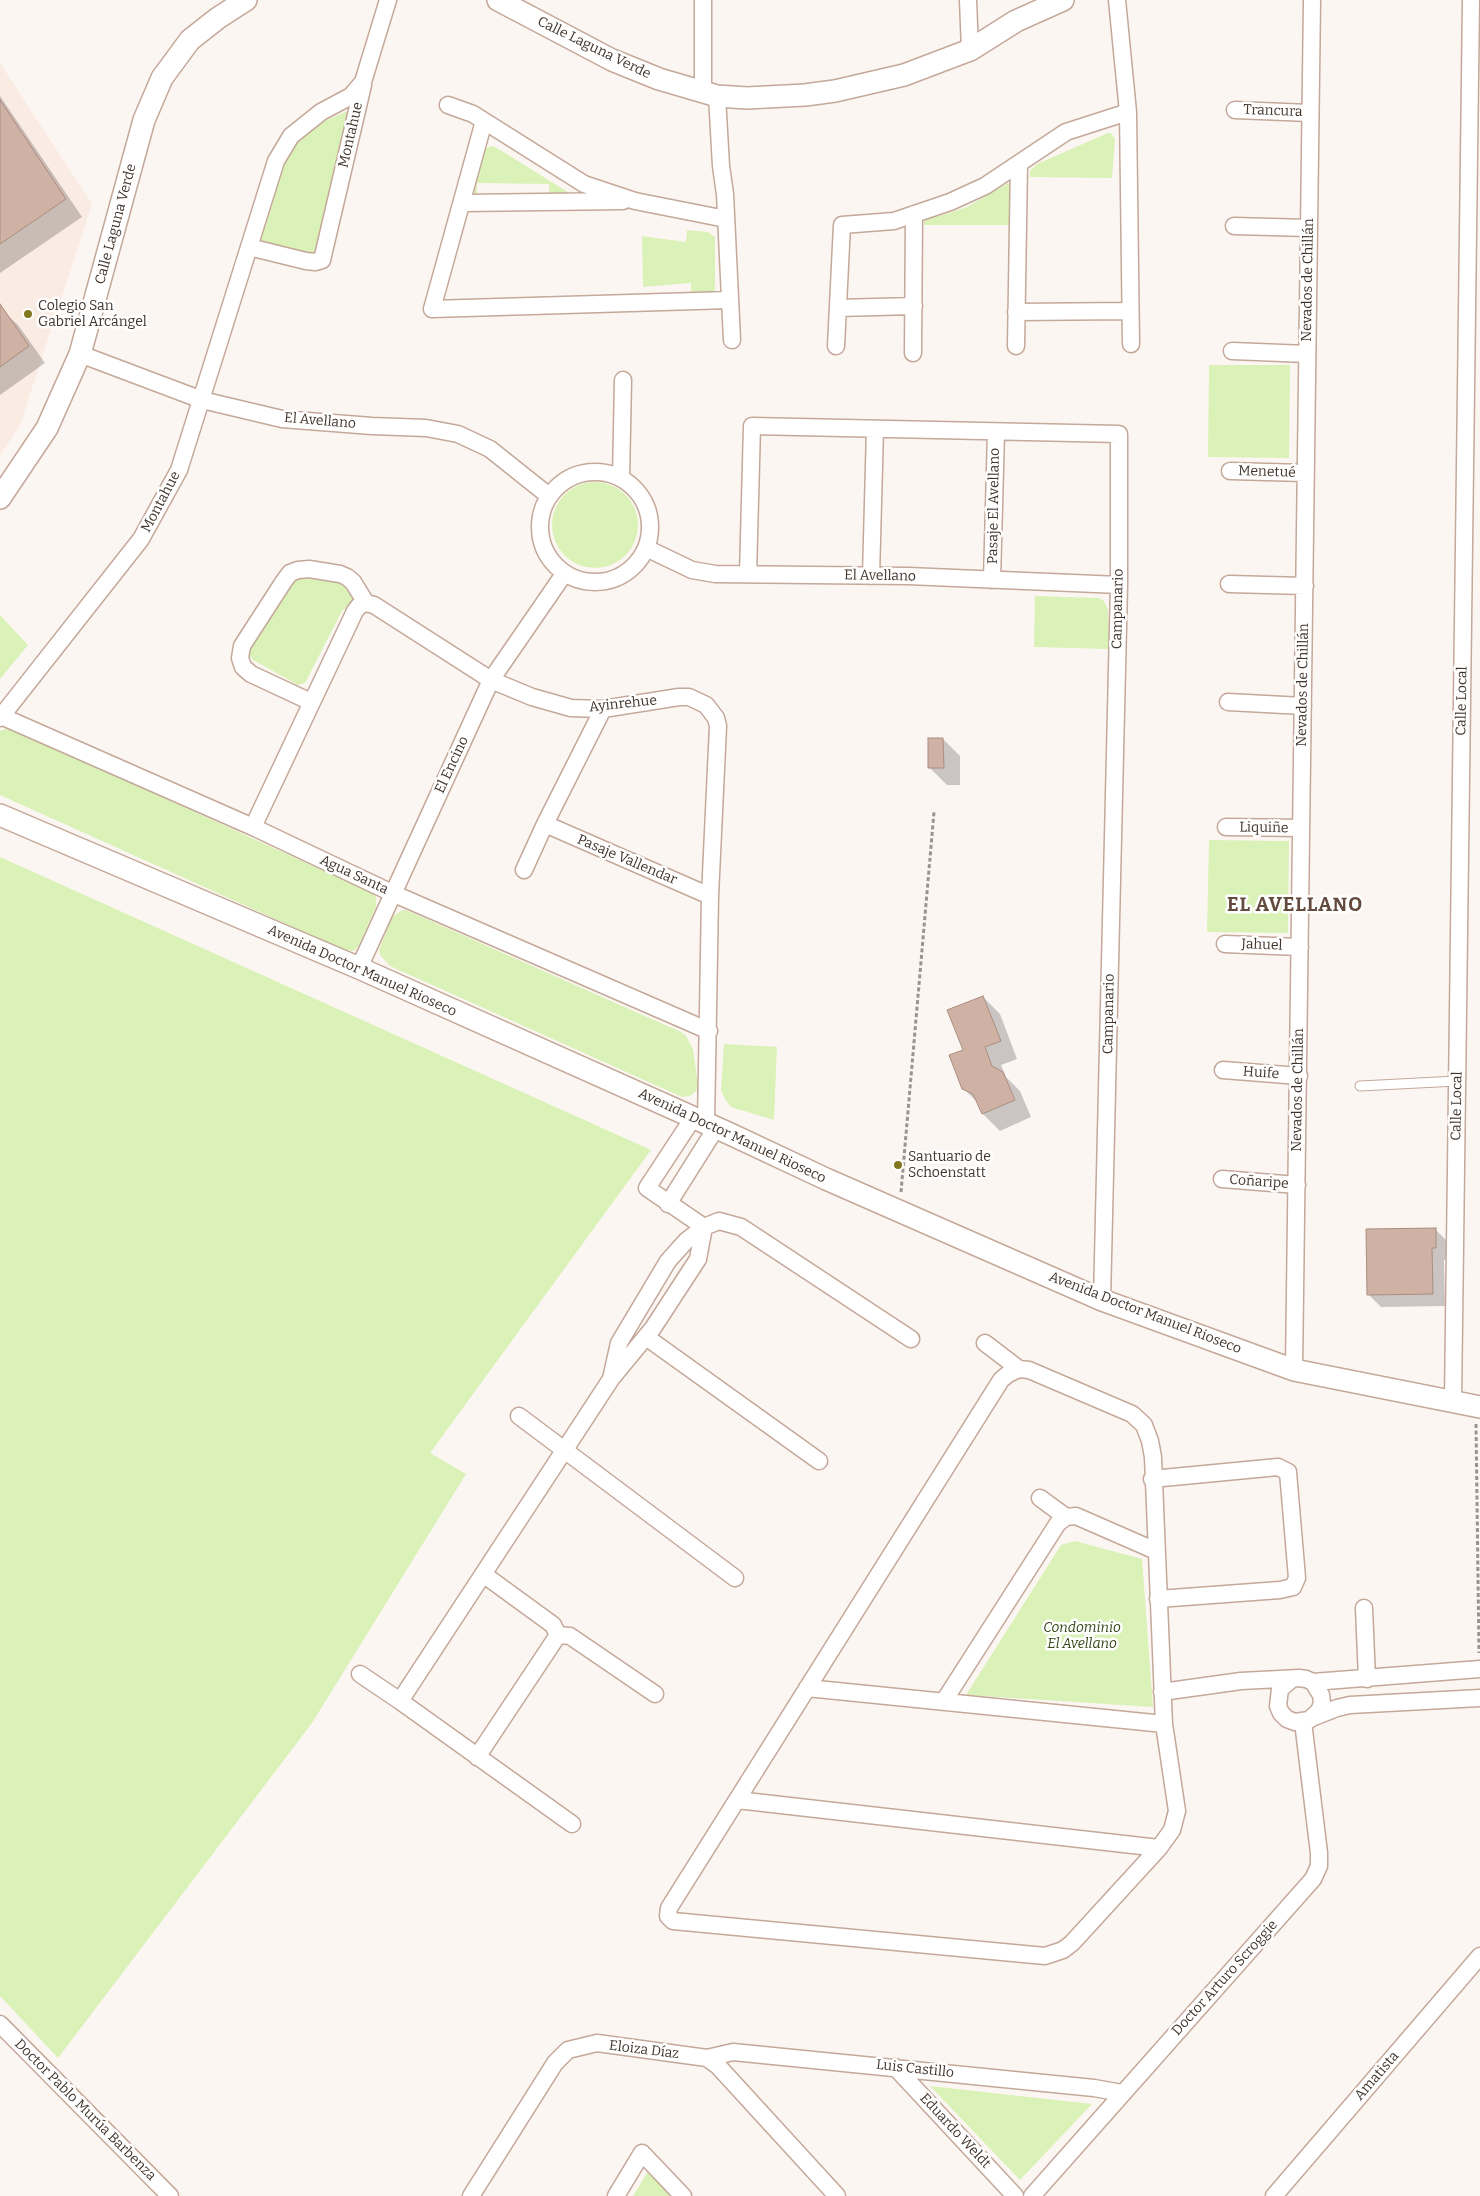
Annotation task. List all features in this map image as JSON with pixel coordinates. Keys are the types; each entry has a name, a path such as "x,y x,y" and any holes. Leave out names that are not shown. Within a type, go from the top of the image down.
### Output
{"street":[{"name":"Calle Laguna Verde","path":"0,498 47,428 80,354 144,120 162,78 190,40 218,18 246,0"},
{"name":"Montahue","path":"249,247 306,262 322,260 363,82 388,0"},
{"name":"Calle Laguna Verde","path":"498,0 612,60 659,79 710,94 776,97 835,91 904,75 970,50 1016,21 1063,0"},
{"path":"703,0 710,94 725,194 732,340"},
{"path":"968,0 970,50"},
{"path":"1116,0 1128,112 1131,344"},
{"name":"Nevados de Chillán","path":"1294,1370 1312,0"},
{"name":"Calle Local","path":"1454,1402 1471,0"},
{"name":"Montahue","path":"1,717 142,538 178,470 281,150 291,136 306,123 351,96 363,82"},
{"path":"448,105 473,114 584,184 635,201 726,219"},
{"name":"Trancura","path":"1235,110 1310,112"},
{"path":"836,346 842,225 894,221 950,202 985,186 1066,132 1128,112"},
{"path":"484,121 463,203 432,310 729,300"},
{"path":"1016,346 1018,164"},
{"path":"463,203 635,201"},
{"path":"913,353 914,214"},
{"path":"1234,226 1309,228"},
{"path":"838,308 914,306"},
{"path":"1016,312 1130,311"},
{"path":"1232,351 1308,354"},
{"name":"El Avellano","path":"80,354 202,400 282,419 426,428 458,434 490,449 549,496"},
{"path":"621,478 623,380"},
{"name":"Campanario","path":"748,574 752,426 1119,434 1119,586 1102,1300"},
{"path":"871,576 875,429"},
{"name":"Pasaje El Avellano","path":"992,580 996,432"},
{"name":"Menetué","path":"1230,471 1305,473"},
{"path":"598,472 621,478 633,486 644,502 650,520 649,539 642,557 630,570 615,579 598,583 580,581 564,574 551,562 543,546 539,529 542,512 549,496 563,482 580,474 598,472"},
{"name":"El Avellano","path":"646,548 692,570 714,574 871,576 1119,586"},
{"path":"254,827 355,611 359,606 366,603 353,582 347,577 308,569 298,570 290,574 284,581 242,646 240,658 243,668 251,674 311,702"},
{"name":"El Encino","path":"358,968 491,680 564,574"},
{"path":"1229,584 1305,586"},
{"name":"Ayinrehue","path":"366,603 374,605 491,680 532,697 571,708 602,709 689,697 706,705 716,718 718,726 710,896 709,1031 705,1123"},
{"path":"1228,702 1303,706"},
{"path":"524,870 602,709"},
{"name":"Agua Santa","path":"1,717 254,827 392,892 709,1031"},
{"name":"Avenida Doctor Manuel Rioseco","path":"0,815 358,968 900,1212 1102,1300 1294,1370 1480,1407"},
{"name":"Pasaje Vallendar","path":"545,824 710,896"},
{"name":"Liquiñe","path":"1226,827 1302,828"},
{"name":"Jahuel","path":"1224,944 1300,947"},
{"name":"Huife","path":"1223,1070 1298,1076"},
{"path":"704,1227 647,1188 705,1123"},
{"path":"668,1204 705,1123"},
{"name":"Coñaripe","path":"1222,1179 1297,1185"},
{"path":"611,1379 619,1343 668,1261 686,1241 704,1227 719,1221 742,1227 911,1339"},
{"path":"400,1701 611,1379 646,1337 698,1259 704,1227"},
{"path":"646,1337 820,1461"},
{"path":"984,1343 1019,1370"},
{"path":"1019,1370 1029,1370 1132,1414 1144,1425 1150,1441 1153,1457 1152,1479 1164,1724 1178,1812 1172,1830 1158,1848 1072,1943 1063,1950 1045,1956 673,1921 668,1916 669,1908 1001,1380 1008,1374 1019,1370"},
{"path":"519,1416 735,1578"},
{"path":"1152,1479 1278,1467 1288,1472 1297,1578 1293,1587 1280,1590 1158,1599"},
{"path":"1040,1498 1066,1517"},
{"path":"944,1701 1058,1524 1066,1517 1076,1516 1156,1551"},
{"path":"483,1574 553,1625 558,1635"},
{"path":"1364,1608 1366,1679"},
{"path":"558,1635 570,1636 655,1694"},
{"path":"477,1757 558,1635"},
{"path":"1162,1692 1241,1681 1299,1678 1312,1682 1480,1669"},
{"path":"360,1674 572,1824"},
{"path":"1278,1706 1280,1689 1292,1679"},
{"path":"1241,1681 1262,1692 1278,1706 1281,1713 1287,1719 1308,1720 1337,1708 1350,1705 1480,1698"},
{"name":"Doctor Arturo Scroggie","path":"1032,2196 1317,1873 1320,1853 1308,1720 1322,1703 1318,1688 1312,1682"},
{"path":"808,1688 1164,1724"},
{"path":"737,1800 1158,1848"},
{"name":"Amatista","path":"1274,2196 1480,1956"},
{"name":"Doctor Pablo Murúa Barbenza","path":"0,2024 170,2196"},
{"name":"Eloiza Díaz","path":"471,2196 555,2062 568,2050 597,2044 707,2058"},
{"name":"Luis Castillo","path":"707,2058 733,2052 895,2067 1094,2088 1122,2093"},
{"path":"707,2058 718,2066 837,2196"},
{"name":"Eduardo Weldt","path":"895,2067 1015,2196"},
{"path":"616,2196 642,2153 683,2196"}],"lane":[{"path":"1360,1086 1457,1081"}],"path":[{"path":"900,1212 934,812"}],"shaded area":[{"name":"Colegio San Gabriel Arcángel","path":"0,63 92,204 20,425 0,456"}],"green space":[{"path":"352,109 316,255 258,243 285,157 299,139 318,124"},
{"path":"1111,133 1115,139 1112,178 1030,177 1030,171 1037,164"},
{"path":"491,146 571,194 549,196 549,184 477,183 477,195 474,194 473,191 481,155 485,149"},
{"path":"1008,183 1011,185 1012,225 924,225 924,220 928,217 943,215 967,207"},
{"path":"687,230 708,232 715,237 715,295 691,298 691,283 643,287 642,236 686,242"},
{"path":"1209,365 1290,365 1289,458 1208,457"},
{"path":"595,482 611,485 619,489 631,501 635,509 638,525 635,541 631,549 619,561 611,565 595,568 579,565 571,561 559,549 555,541 552,525 555,509 559,501 571,489 579,485"},
{"path":"304,577 338,580 348,584 359,598 342,611 305,683 298,685 253,660 248,654 248,648 294,579"},
{"path":"1035,596 1099,598 1104,601 1108,610 1109,649 1034,647"},
{"path":"0,615 28,645 0,679"},
{"path":"9,727 372,893 376,897 376,907 358,947 354,951 344,950 0,795 0,731"},
{"path":"1209,840 1289,841 1288,933 1207,932"},
{"path":"0,857 651,1150 430,1453 466,1474 312,1723 58,2058 0,1996"},
{"path":"406,910 681,1032 686,1036 693,1049 698,1086 696,1091 690,1096 682,1097 390,966 380,955 379,950 392,917"},
{"path":"724,1044 777,1047 774,1120 731,1107 725,1099 721,1091"},
{"name":"Condominio El Avellano","path":"1075,1541 1142,1559 1153,1707 966,1695 1061,1545"},
{"path":"930,2086 1092,2104 1020,2180"},
{"path":"650,2168 677,2196 633,2196"}],"building":[{"path":"0,100 66,199 0,244"},
{"path":"0,304 29,346 0,367"},
{"path":"928,738 943,738 944,768 928,768"},
{"path":"983,996 1001,1041 985,1047 992,1066 1003,1072 1015,1100 982,1114 973,1094 962,1089 949,1055 963,1050 947,1010"},
{"path":"1436,1228 1436,1248 1432,1248 1433,1294 1367,1295 1366,1229"}],"place":[{"name":"Colegio San Gabriel Arcángel","path":"28,314"},
{"name":"Santuario de Schoenstatt","path":"898,1165"}],"district":[{"name":"EL AVELLANO","path":"1295,906"}]}
